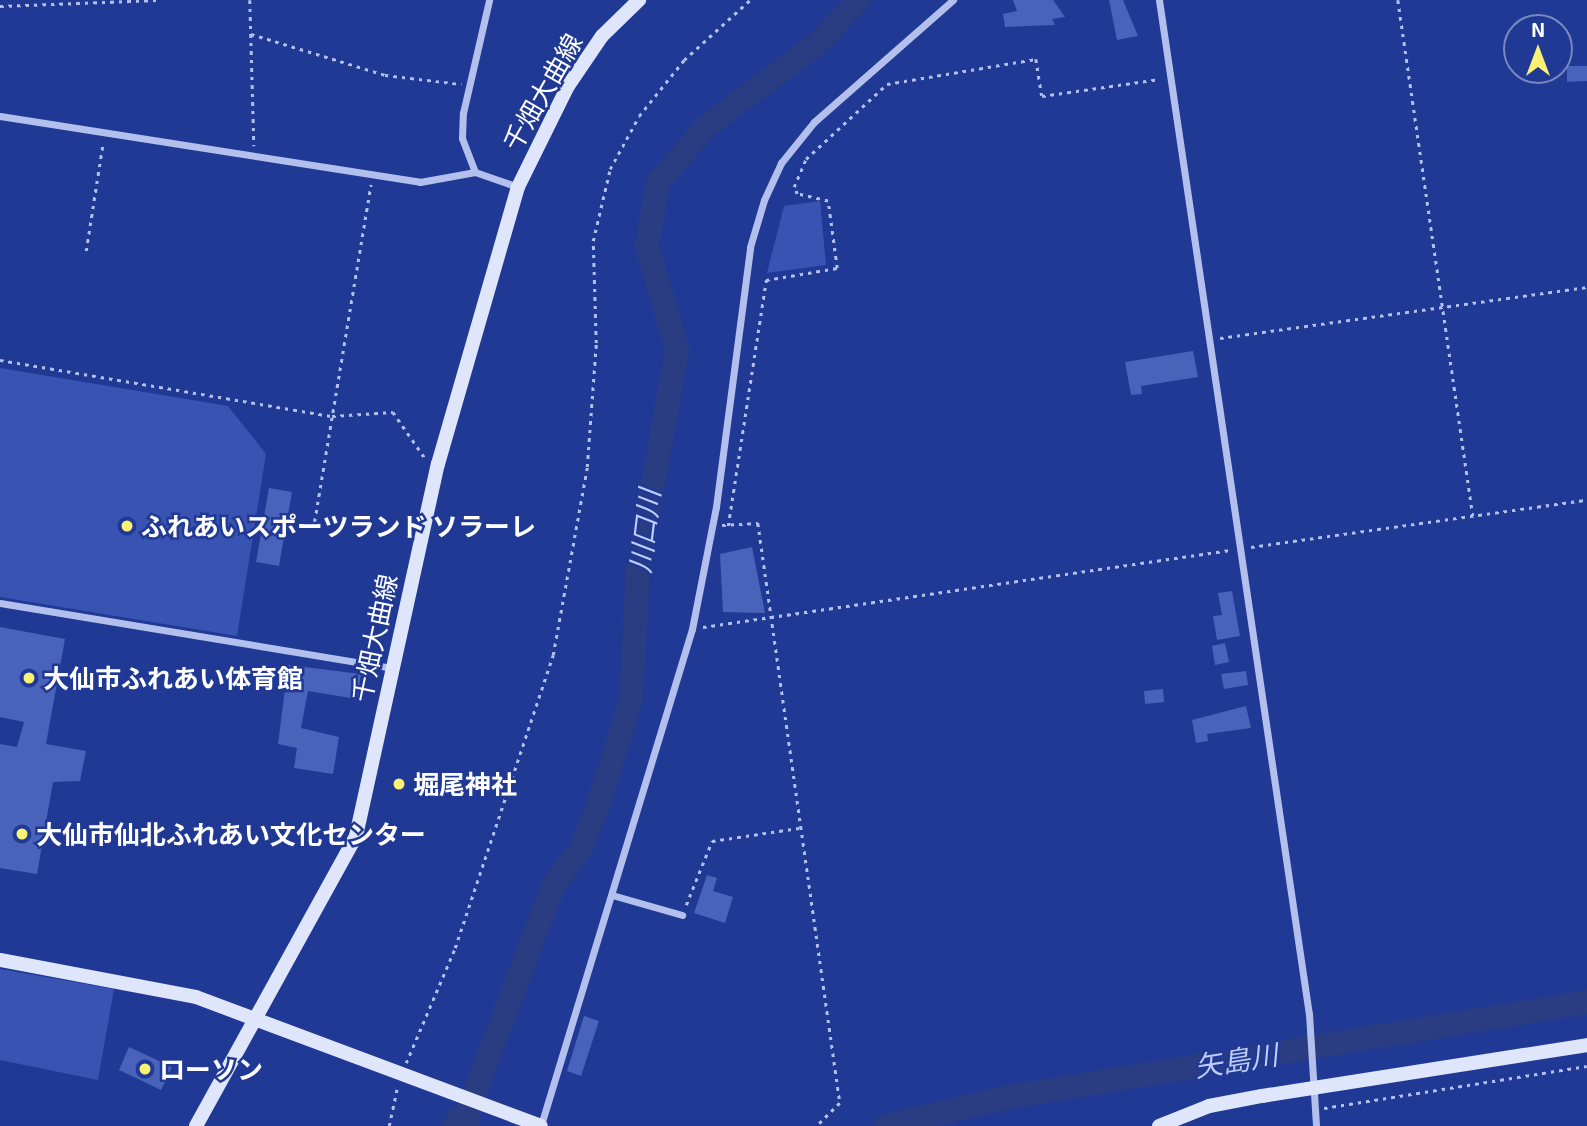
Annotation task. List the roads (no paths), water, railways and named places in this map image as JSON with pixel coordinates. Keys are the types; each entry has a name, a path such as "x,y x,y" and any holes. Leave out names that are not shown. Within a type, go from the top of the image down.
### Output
{"main road":[{"name":"千畑大曲線","path":"196,1126 356,836 438,464 518,187 568,86 602,36 639,0"},
{"path":"0,960 160,986 541,1126"},
{"path":"1159,1126 1209,1106 1317,1081 1587,1045"}],"street":[{"path":"475,172 462,138 470,86 489,0"},
{"path":"541,1126 692,629 712,524 750,247 781,163 835,101 953,0"},
{"path":"1159,0 1173,76 1206,340 1309,1014 1317,1081 1316,1126"},
{"path":"0,116 420,182 475,172 518,187"},
{"path":"0,603 392,668"},
{"path":"612,895 682,915"}],"waterway":[{"name":"川口川","path":"462,1126 554,884 580,850 598,805 631,700 638,569 677,349 647,245 658,182 707,126 817,44 859,0"},
{"name":"矢島川","path":"886,1126 1009,1097 1587,1002"}],"place":[{"name":"ふれあいスポーツランド ソラーレ","path":"127,526"},
{"name":"大仙市ふれあい体育館","path":"29,678"},
{"name":"堀尾神社","path":"399,784"},
{"name":"大仙市仙北ふれあい文化センター","path":"22,834"},
{"name":"ローソン","path":"145,1069"}]}
